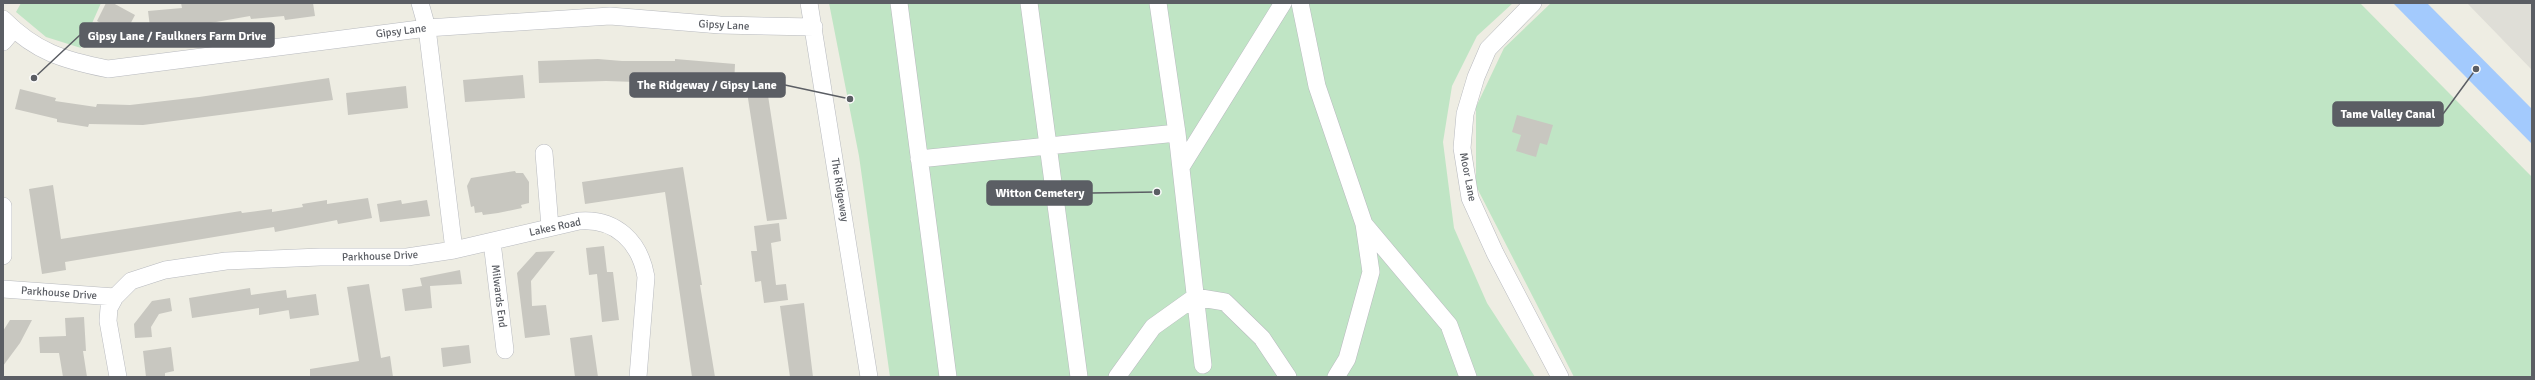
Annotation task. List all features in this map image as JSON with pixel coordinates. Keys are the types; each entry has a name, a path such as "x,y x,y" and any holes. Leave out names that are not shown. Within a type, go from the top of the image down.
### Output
{"street":[{"path":"420,3 427,28 454,250"},
{"name":"The Ridgeway","path":"810,3 870,377"},
{"path":"899,3 948,377"},
{"path":"1029,3 1079,377"},
{"path":"1158,3 1177,133 1203,365"},
{"path":"1181,167 1283,3"},
{"path":"1300,3 1317,86 1364,224 1371,272 1347,360 1336,377"},
{"name":"Moor Lane","path":"1533,3 1488,49 1476,77 1465,114 1462,148 1470,198 1494,253 1560,377"},
{"name":"Gipsy Lane","path":"7,30 33,46 58,57 108,69 427,28 610,10 720,25 814,27"},
{"path":"919,158 1177,133"},
{"path":"544,153 550,227"},
{"path":"3,206 3,256"},
{"name":"Lakes Road","path":"454,250 579,221 598,222 616,227 630,237 644,261 646,277 638,377"},
{"path":"1364,224 1449,325 1468,377"},
{"name":"Milwards End","path":"492,242 505,350"},
{"name":"Parkhouse Drive","path":"118,377 108,321 109,308 115,296 131,281 165,270 226,261 320,257 407,257 454,250"},
{"name":"Parkhouse Drive","path":"3,289 115,296"},
{"path":"1117,377 1153,327 1195,297 1225,302 1262,338 1288,377"}],"shaded area":[{"path":"2467,3 2532,3 2532,70"}],"green space":[{"path":"21,3 101,3 81,48 46,37 16,12"},
{"path":"829,3 1513,3 1477,36 1452,86 1443,142 1454,228 1487,303 1535,377 890,377 859,156"},
{"path":"1551,3 2360,3 2532,177 2532,377 1574,377 1476,186 1476,107 1504,48"}],"water":[{"path":"2393,3 2427,3 2532,109 2532,144"}],"building":[{"path":"106,3 113,3 135,15 124,36 97,21"},
{"path":"181,3 313,3 315,16 285,20 284,16 251,19 250,16 182,28 182,31 151,35 148,11 182,8"},
{"path":"598,59 622,61 675,61 675,59 735,64 734,86 666,80 666,83 606,81 539,83 538,61"},
{"path":"523,75 525,98 465,102 463,80"},
{"path":"329,78 333,100 143,125 89,124 88,127 57,122 57,119 15,109 20,89 56,98 55,101 96,107 97,104 130,105 199,97"},
{"path":"406,86 408,108 348,115 346,93"},
{"path":"767,89 787,219 767,221 747,92"},
{"path":"1517,115 1553,125 1547,145 1540,143 1536,157 1516,151 1521,135 1512,132"},
{"path":"683,167 715,377 692,377 665,192 585,204 582,182"},
{"path":"515,171 516,173 523,173 529,182 529,203 521,205 522,208 498,213 483,215 482,212 475,213 474,206 471,207 467,186 471,178"},
{"path":"53,185 61,239 241,211 242,213 272,209 272,212 303,207 302,204 327,200 327,204 368,198 372,218 338,224 337,220 275,232 274,227 65,262 66,270 42,274 29,189"},
{"path":"401,200 402,204 427,200 430,216 380,222 377,204"},
{"path":"779,223 781,241 771,243 776,285 786,284 788,300 764,303 761,281 755,282 751,251 757,251 754,226"},
{"path":"604,246 607,272 613,272 619,320 602,322 597,274 589,275 586,248"},
{"path":"555,251 531,281 532,306 546,305 550,335 525,338 517,273 536,252"},
{"path":"460,270 462,284 430,286 432,308 405,311 402,289 422,286 420,278"},
{"path":"369,284 381,358 390,356 393,377 310,377 310,369 359,361 347,287"},
{"path":"250,288 251,295 286,290 289,310 259,315 259,308 192,318 189,298"},
{"path":"316,294 319,315 290,319 287,298"},
{"path":"170,298 172,311 159,314 151,327 152,337 135,338 134,324 152,301"},
{"path":"804,303 813,377 790,377 780,306"},
{"path":"84,317 86,351 83,351 87,377 63,377 59,353 40,353 39,337 66,336 65,318"},
{"path":"10,320 32,320 20,343 3,366 3,331"},
{"path":"592,335 598,377 575,377 570,338"},
{"path":"469,345 471,363 443,367 441,348"},
{"path":"171,347 174,371 165,373 165,377 146,377 143,351"}],"place":[{"name":"Tame Valley Canal","path":"2476,69"},
{"name":"Gipsy Lane / Faulkners Farm Drive","path":"34,78"},
{"name":"The Ridgeway / Gipsy Lane","path":"850,99"},
{"name":"Witton Cemetery","path":"1157,192"}]}
